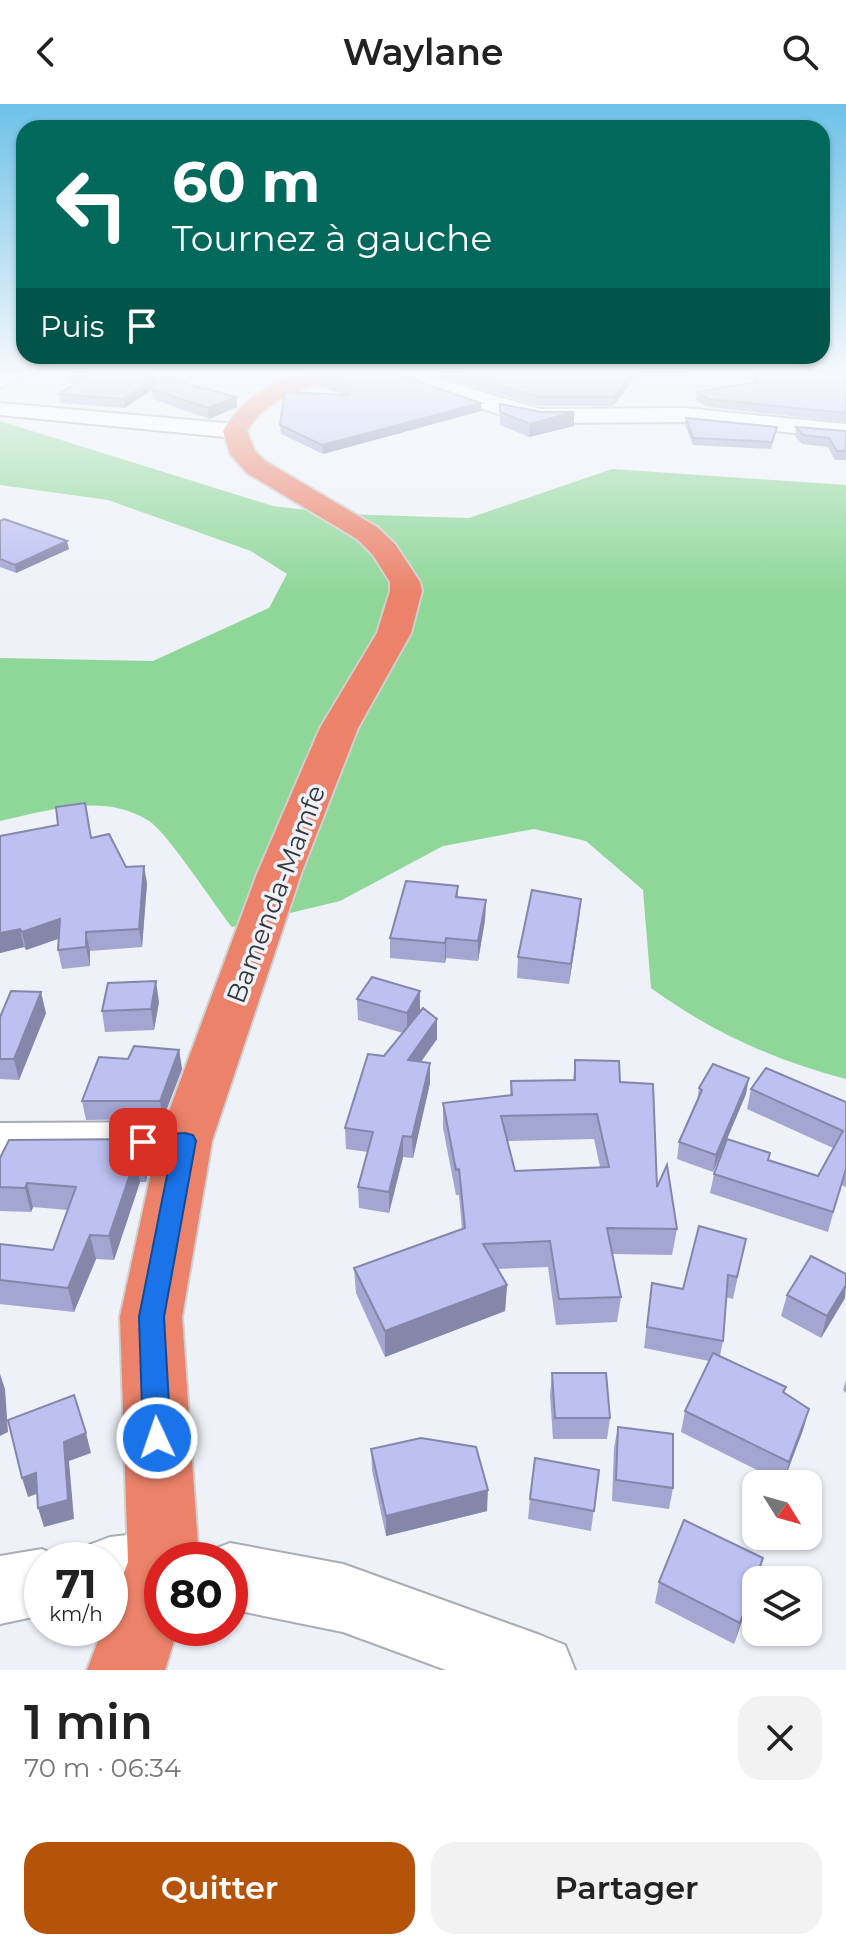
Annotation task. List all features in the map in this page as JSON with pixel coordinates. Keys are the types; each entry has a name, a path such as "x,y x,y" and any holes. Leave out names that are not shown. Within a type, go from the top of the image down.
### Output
{"highway":[{"name":"Bamenda-Mamfe","path":"161,1542 151,1317 185,1141 279,874 339,728 400,612 405,582 385,550 367,533 256,467 241,448"},
{"name":"Bamenda-Mamfe","path":"126,1670 144,1617"}],"street":[{"path":"0,1142 185,1141"},
{"path":"248,1580 343,1598 540,1670"},
{"path":"0,1590 24,1585"}],"green space":[{"path":"0,448 87,448 273,506 341,514 469,518 612,469 846,485 846,1079 744,1043 696,1018 651,988 643,890 586,841 534,829 443,846 340,901 232,927 167,839 149,821 132,812 113,807 75,806 0,821 0,658 153,661 269,608 287,574 251,551 108,500 0,485"}],"building":[{"path":"4,519 67,541 15,565 0,559 0,521"},
{"path":"85,803 91,838 109,834 126,867 144,866 139,929 86,932 86,947 58,950 60,919 22,932 20,929 0,933 0,836 58,825 56,807"},
{"path":"406,881 458,886 456,897 486,900 478,941 446,938 445,943 390,938"},
{"path":"532,890 581,899 571,964 518,957"},
{"path":"372,977 420,991 407,1013 357,999"},
{"path":"156,981 151,1009 102,1011 108,983"},
{"path":"11,991 41,992 14,1059 0,1059 0,1017"},
{"path":"423,1008 437,1019 408,1060 430,1063 412,1137 403,1136 389,1192 358,1187 373,1132 345,1128 368,1054 384,1056"},
{"path":"134,1046 179,1050 160,1101 82,1101 99,1057 128,1059"},
{"path":"575,1060 619,1061 620,1082 653,1084 657,1187 667,1165 677,1229 607,1228 621,1297 559,1299 550,1241 483,1244 507,1285 385,1331 354,1268 465,1228 459,1169 456,1170 443,1103 512,1095 511,1081 575,1080","holes":["597,1114 609,1167 515,1171 501,1116"]},
{"path":"713,1064 749,1078 716,1155 679,1142 702,1090 699,1088"},
{"path":"766,1068 846,1102 846,1169 833,1212 714,1174 727,1139 770,1153 768,1160 818,1176 843,1131 751,1089"},
{"path":"146,1139 142,1158 136,1157 109,1236 90,1235 68,1288 0,1280 0,1244 53,1250 76,1187 27,1183 25,1188 0,1187 0,1158 9,1140"},
{"path":"699,1226 746,1239 737,1277 728,1275 723,1341 647,1327 652,1283 683,1289"},
{"path":"811,1256 846,1274 846,1285 827,1316 787,1295"},
{"path":"713,1353 786,1387 783,1392 809,1409 789,1462 685,1411"},
{"path":"552,1373 606,1373 610,1418 555,1418"},
{"path":"74,1395 86,1433 64,1442 68,1500 38,1508 36,1473 22,1478 8,1420"},
{"path":"618,1427 673,1434 673,1488 616,1480"},
{"path":"421,1438 476,1447 488,1490 386,1516 371,1449"},
{"path":"535,1458 599,1470 594,1511 530,1499"},
{"path":"684,1520 763,1558 760,1566 742,1566 740,1623 659,1582"}],"route":[{"path":"143,1142 185,1141 151,1317 157,1438"}]}
